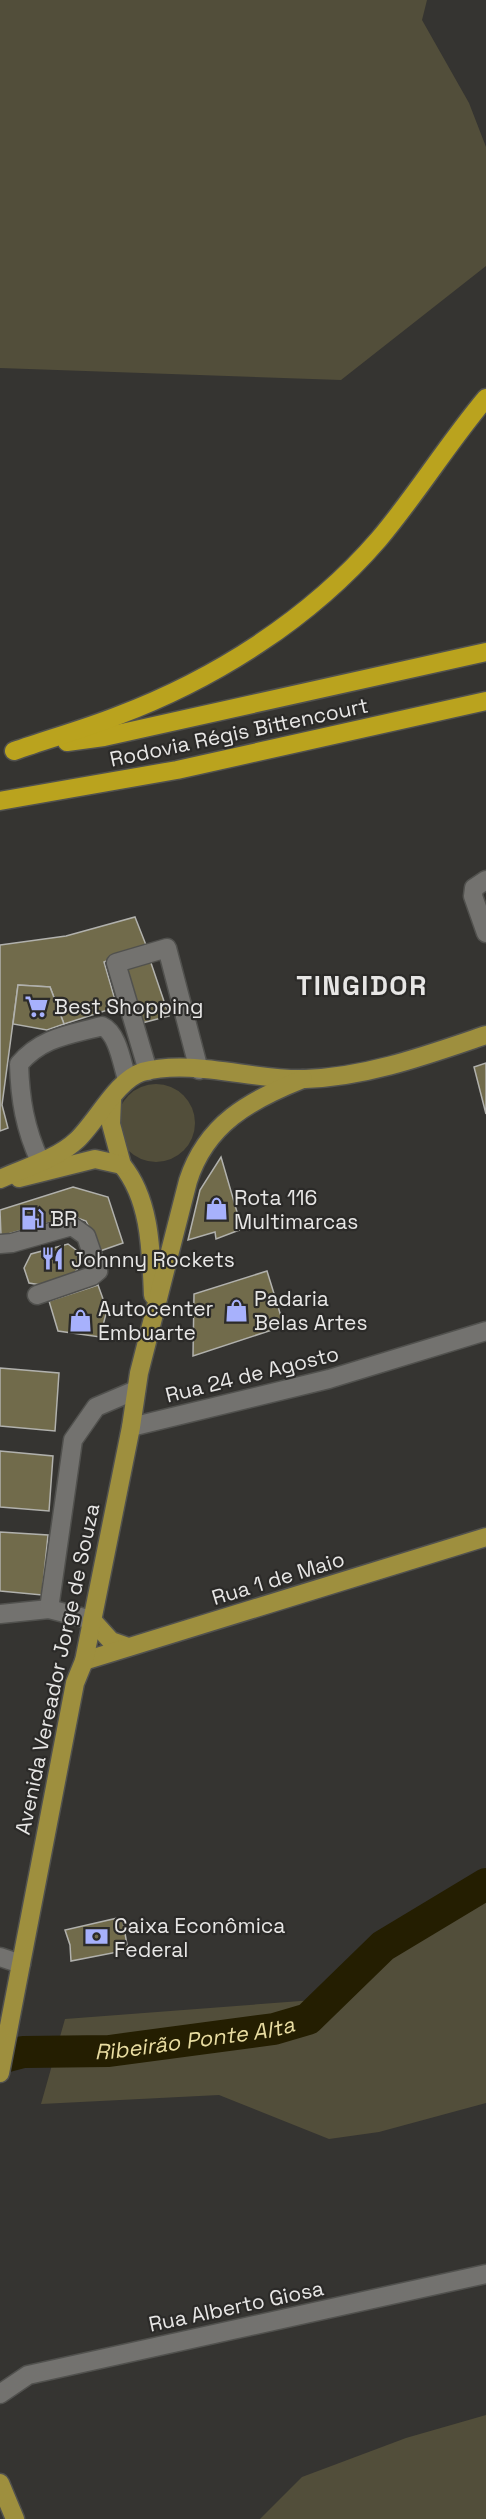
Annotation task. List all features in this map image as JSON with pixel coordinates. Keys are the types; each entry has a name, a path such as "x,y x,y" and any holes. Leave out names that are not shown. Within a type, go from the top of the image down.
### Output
{"highway":[{"path":"7,751 118,716 146,704 243,654 292,619 345,574 378,540 486,398"},
{"name":"Rodovia Régis Bittencourt","path":"7,751 104,736 486,652"},
{"name":"Rodovia Régis Bittencourt","path":"0,801 177,770 486,701"}],"main road":[{"path":"0,1180 77,1140 127,1079 148,1071 199,1070 303,1079 365,1073 486,1035"},
{"name":"Avenida Vereador Jorge de Souza","path":"0,2073 75,1683 84,1661 131,1427 136,1390 154,1310 195,1159 226,1121 275,1090 303,1079"},
{"name":"Avenida Vereador Jorge de Souza","path":"112,1100 111,1124 122,1165 137,1191 147,1228 154,1310"},
{"path":"0,1180 44,1173 95,1159 122,1165"},
{"name":"Rua 1 de Maio","path":"84,1661 486,1537"},
{"path":"92,1620 111,1641 128,1647"},
{"path":"0,2483 15,2519"}],"street":[{"path":"486,880 474,888 473,896 486,933"},
{"path":"148,1071 116,963 167,948 199,1070"},
{"path":"40,1161 29,1137 20,1099 20,1064 32,1049 50,1040 102,1026 109,1029 113,1037 127,1079"},
{"path":"0,1244 72,1227 86,1236 98,1271 92,1276 37,1295"},
{"name":"Rua 24 de Agosto","path":"131,1427 329,1379 486,1331"},
{"path":"49,1609 73,1440 96,1407 136,1390"},
{"path":"0,1614 49,1609 92,1620"},
{"path":"0,1957 21,1964"},
{"name":"Rua Alberto Giosa","path":"0,2394 28,2375 486,2274"}],"shaded area":[{"path":"0,0 427,0 422,20 469,103 486,147 486,266 341,380 0,368"},
{"path":"156,1084 171,1087 183,1096 192,1108 195,1123 192,1138 183,1150 171,1159 156,1162 141,1159 129,1150 120,1138 117,1123 120,1108 129,1096 141,1087"},
{"path":"486,1902 486,2103 379,2132 329,2139 219,2095 41,2104 65,2019 314,2000"},
{"path":"486,2415 486,2519 260,2519 302,2477 406,2438"}],"building":[{"path":"135,917 146,945 104,962 117,1007 64,1024 50,987 18,985 2,1105 8,1128 0,1131 0,945 66,936"},
{"path":"150,960 169,1016 138,1024 121,970"},
{"name":"Best Shopping","path":"18,985 50,987 64,1024 47,1030 13,1024"},
{"path":"486,1063 486,1114 474,1067"},
{"name":"Rota 116 Multimarcas","path":"221,1157 242,1229 216,1239 215,1232 188,1240 200,1190"},
{"name":"BR","path":"73,1187 108,1197 123,1243 100,1251 86,1221 72,1216 1,1236 0,1210"},
{"name":"Johnny Rockets","path":"68,1244 76,1250 80,1265 74,1274 41,1285 29,1283 24,1268 31,1254"},
{"name":"Padaria Belas Artes","path":"267,1271 284,1326 193,1356 194,1294"},
{"name":"Autocenter Embuarte","path":"98,1285 107,1310 100,1337 58,1331 49,1301"},
{"path":"0,1368 59,1373 55,1431 0,1426"},
{"path":"0,1451 53,1456 49,1511 0,1507"},
{"path":"0,1532 48,1535 42,1595 0,1591"},
{"name":"Caixa Econômica Federal","path":"122,1917 128,1950 71,1961 70,1945 65,1930"}],"waterway":[{"name":"Ribeirão Ponte Alta","path":"0,2058 23,2052 109,2051 274,2029 308,2019 383,1946 486,1884"}],"place":[{"name":"Best Shopping","path":"36,1006"},
{"name":"Rota 116 Multimarcas","path":"216,1209"},
{"name":"BR","path":"32,1218"},
{"name":"Johnny Rockets","path":"53,1259"},
{"name":"Padaria Belas Artes","path":"236,1310"},
{"name":"Autocenter Embuarte","path":"80,1320"},
{"name":"Caixa Econômica Federal","path":"96,1937"}],"district":[{"name":"TINGIDOR","path":"362,985"}]}
